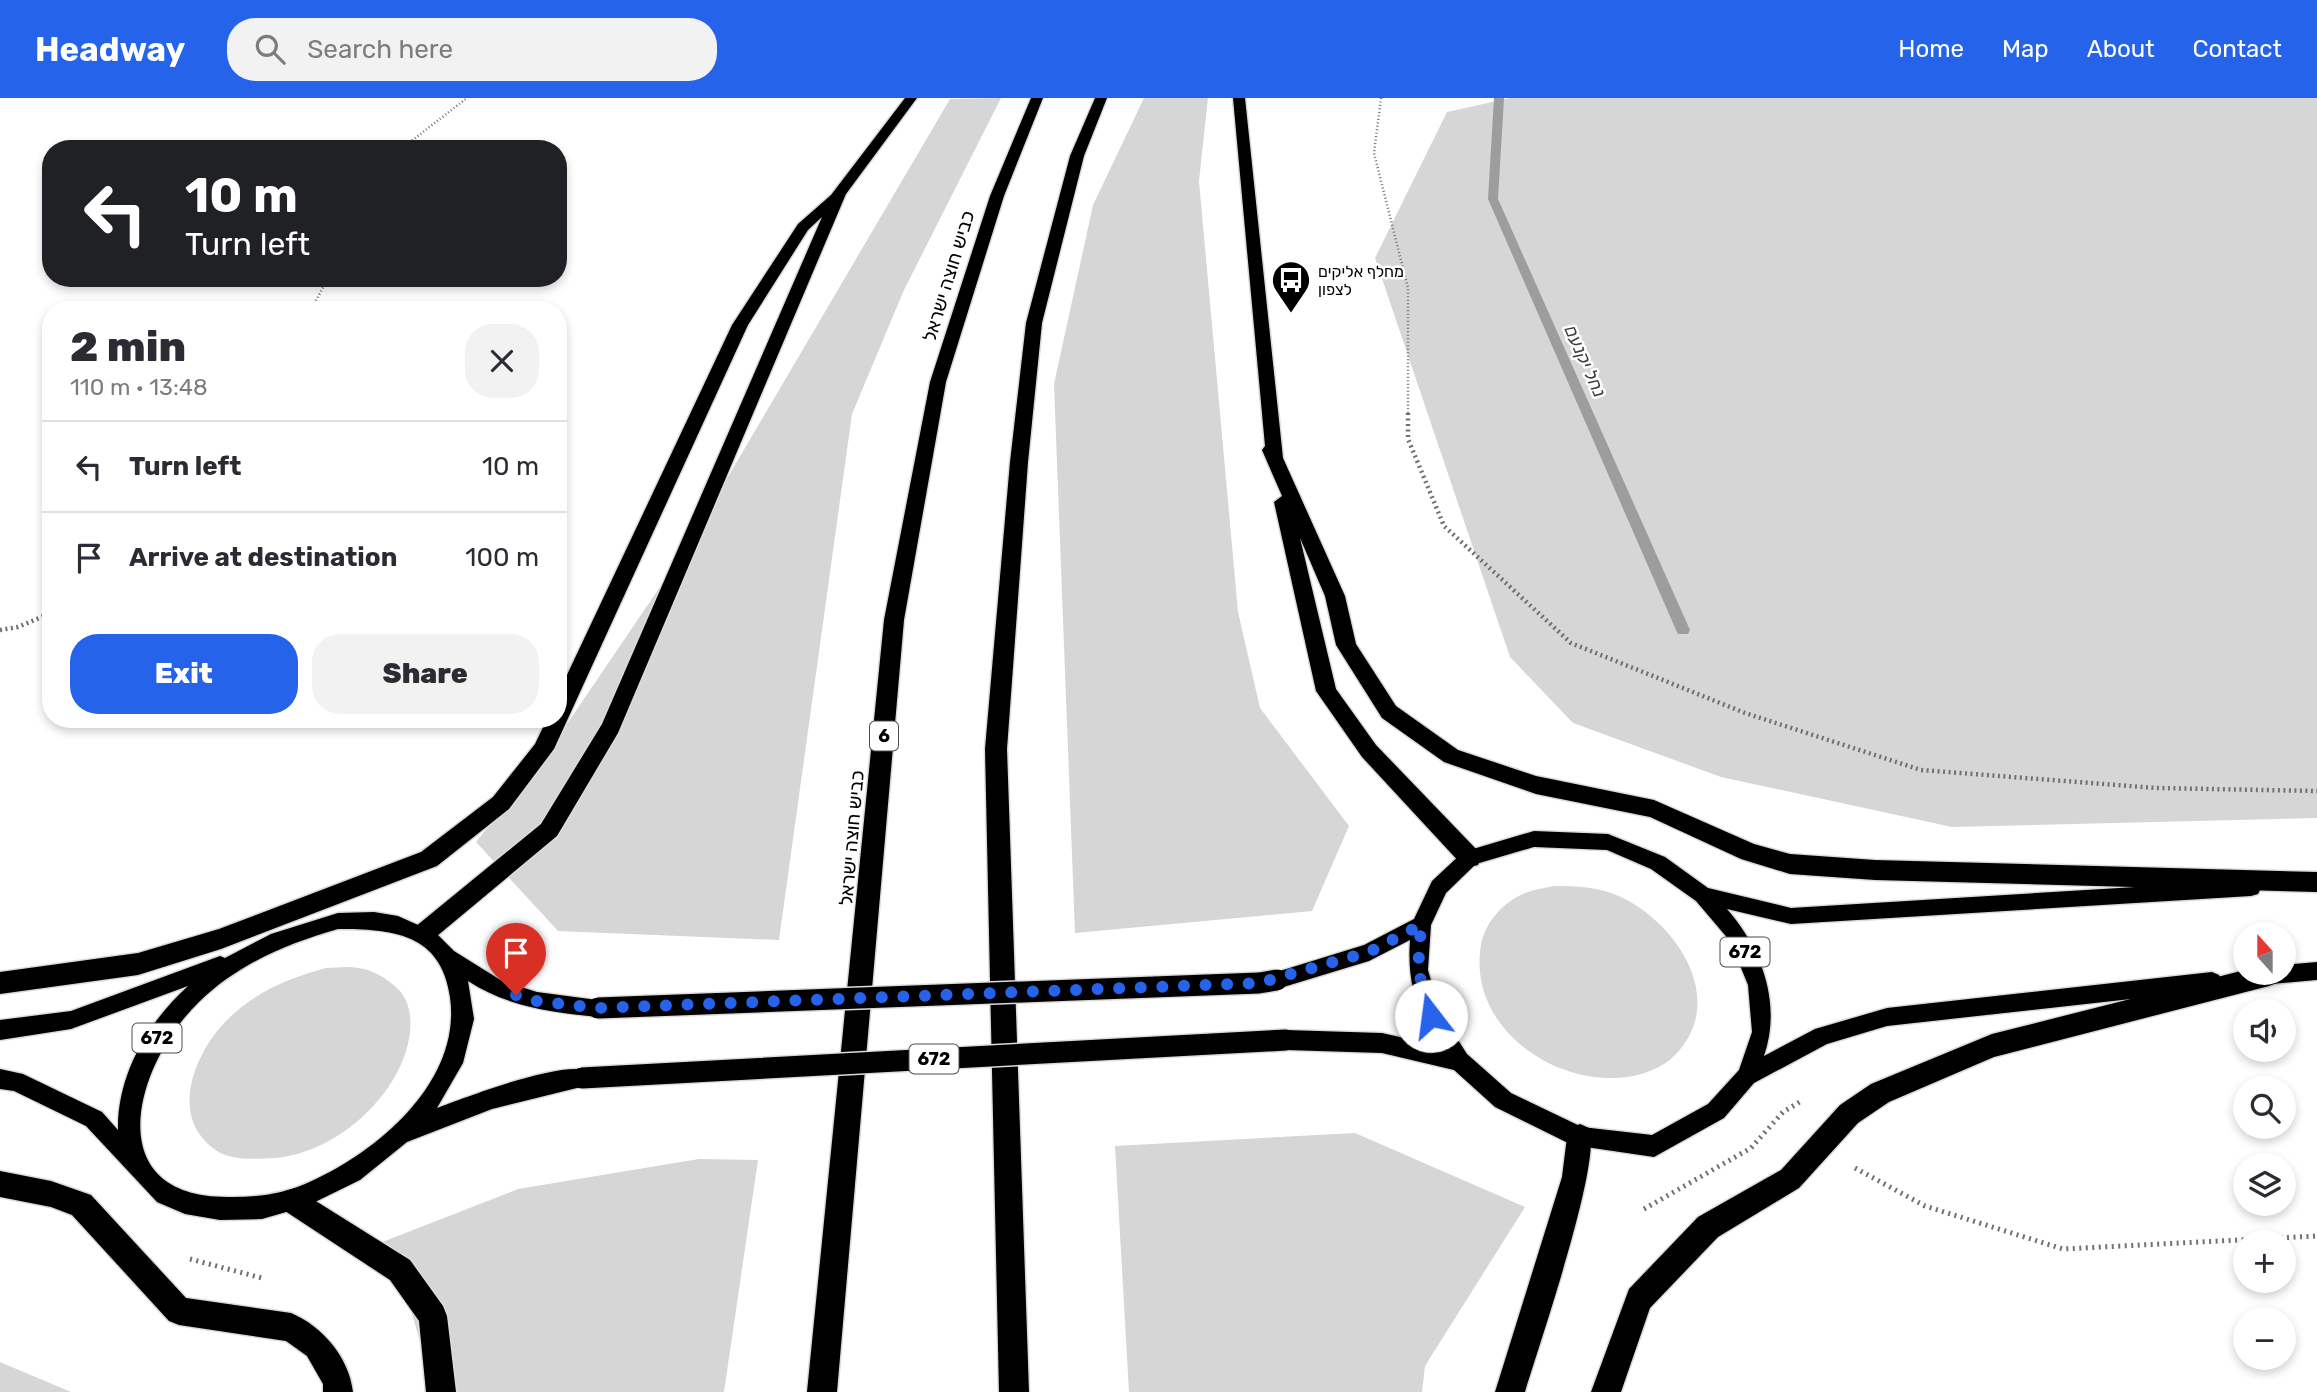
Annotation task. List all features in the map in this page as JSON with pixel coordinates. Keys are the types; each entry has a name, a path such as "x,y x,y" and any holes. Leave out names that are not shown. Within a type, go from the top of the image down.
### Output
{"highway":[{"path":"567,699 740,325 803,227 839,193 911,98"},
{"name":"כביש חוצה ישראל","path":"822,1392 894,620 939,382 997,195 1037,98"},
{"path":"1014,1392 996,748 1019,462 1034,323 1077,156 1101,98"},
{"path":"1239,98 1271,450 1326,691 1369,751 1407,795 1470,858"},
{"path":"423,934 549,830 611,727 839,193"},
{"path":"1271,450 1335,596 1346,645 1389,712 1451,756 1536,785 1654,809 1749,852 1790,864 1875,870 2317,883"},
{"path":"0,982 138,964 222,939 429,859 501,803 543,749 553,728"},
{"path":"1606,1392 1639,1299 1708,1227 1790,1179 1849,1114 1880,1093 1992,1046 2233,984"},
{"path":"1510,1392 1575,1177 1580,1137"},
{"path":"0,1184 51,1194 81,1205 179,1311 291,1327 317,1346 337,1381 338,1392"},
{"path":"295,1201 400,1270 433,1316 441,1392"}],"main road":[{"name":"672","path":"1747,1076 1762,1032 1758,985 1738,936 1703,895 1658,863 1608,842 1534,839 1470,858 1439,887 1421,925 1418,970 1431,1016 1460,1061 1503,1100 1580,1137 1654,1146 1716,1111 1747,1076 1822,1036 1887,1017 2233,979"},
{"name":"672","path":"1703,895 1791,916 2317,883"},
{"name":"672","path":"0,1030 71,1020 237,960 288,934 338,921 384,921 423,934 450,958 496,988 537,1001 598,1008 1259,983 1369,952 1421,925"},
{"name":"672","path":"403,1134 440,1086 461,1038 464,994 450,958"},
{"name":"672","path":"147,1179 129,1140 131,1092 153,1042 190,996 237,960"},
{"name":"672","path":"2296,973 2317,971"},
{"name":"672","path":"0,1079 16,1081 94,1119 147,1179 164,1194 186,1204 236,1212 295,1201 352,1173 403,1134 497,1095 543,1083 582,1078 1286,1040 1382,1043 1460,1061"}],"path":[{"path":"413,140 467,98"},
{"path":"1381,98 1374,153 1408,288 1408,439 1444,526 1571,643 1745,713 1921,770 2156,788 2317,791"},
{"path":"0,630 18,627 42,617"},
{"path":"1644,1209 1751,1148 1783,1112 1815,1093"},
{"path":"1818,1148 1925,1206 2063,1248 2317,1236"}],"shaded area":[{"path":"1001,98 904,290 852,414 779,940 558,931 476,842 564,728 567,728 567,724 685,550 950,99"},
{"path":"1144,98 1208,98 1199,181 1238,612 1260,708 1349,826 1312,911 1075,933 1054,384 1093,205"},
{"path":"1510,98 2317,98 2317,818 1952,827 1721,777 1573,723 1510,657 1375,258 1447,112"},
{"path":"1554,886 1597,889 1621,897 1642,909 1661,925 1677,945 1689,966 1696,988 1697,1011 1690,1034 1665,1064 1628,1077 1600,1078 1571,1072 1545,1061 1521,1045 1502,1025 1488,1001 1480,974 1483,937 1496,915 1508,903 1527,893"},
{"path":"350,967 370,971 390,982 403,995 410,1013 410,1033 403,1061 392,1082 360,1119 319,1146 274,1158 237,1158 217,1151 202,1137 193,1121 190,1103 191,1085 205,1048 229,1018 251,1000 286,981 326,968"},
{"path":"1355,1133 1525,1207 1425,1366 1422,1392 1129,1392 1115,1146"},
{"path":"699,1159 758,1160 724,1392 435,1392 409,1304 367,1248 518,1189"},
{"path":"0,1362 71,1392 0,1392"}],"waterway":[{"name":"נחל יקנעם","path":"1499,98 1493,199 1683,630"}],"place":[{"name":"מחלף אליקים לצפון","path":"1291,314"}],"route":[{"path":"516,995 537,1001 598,1008 1259,983 1369,952 1421,925 1418,970 1431,1016"}]}
